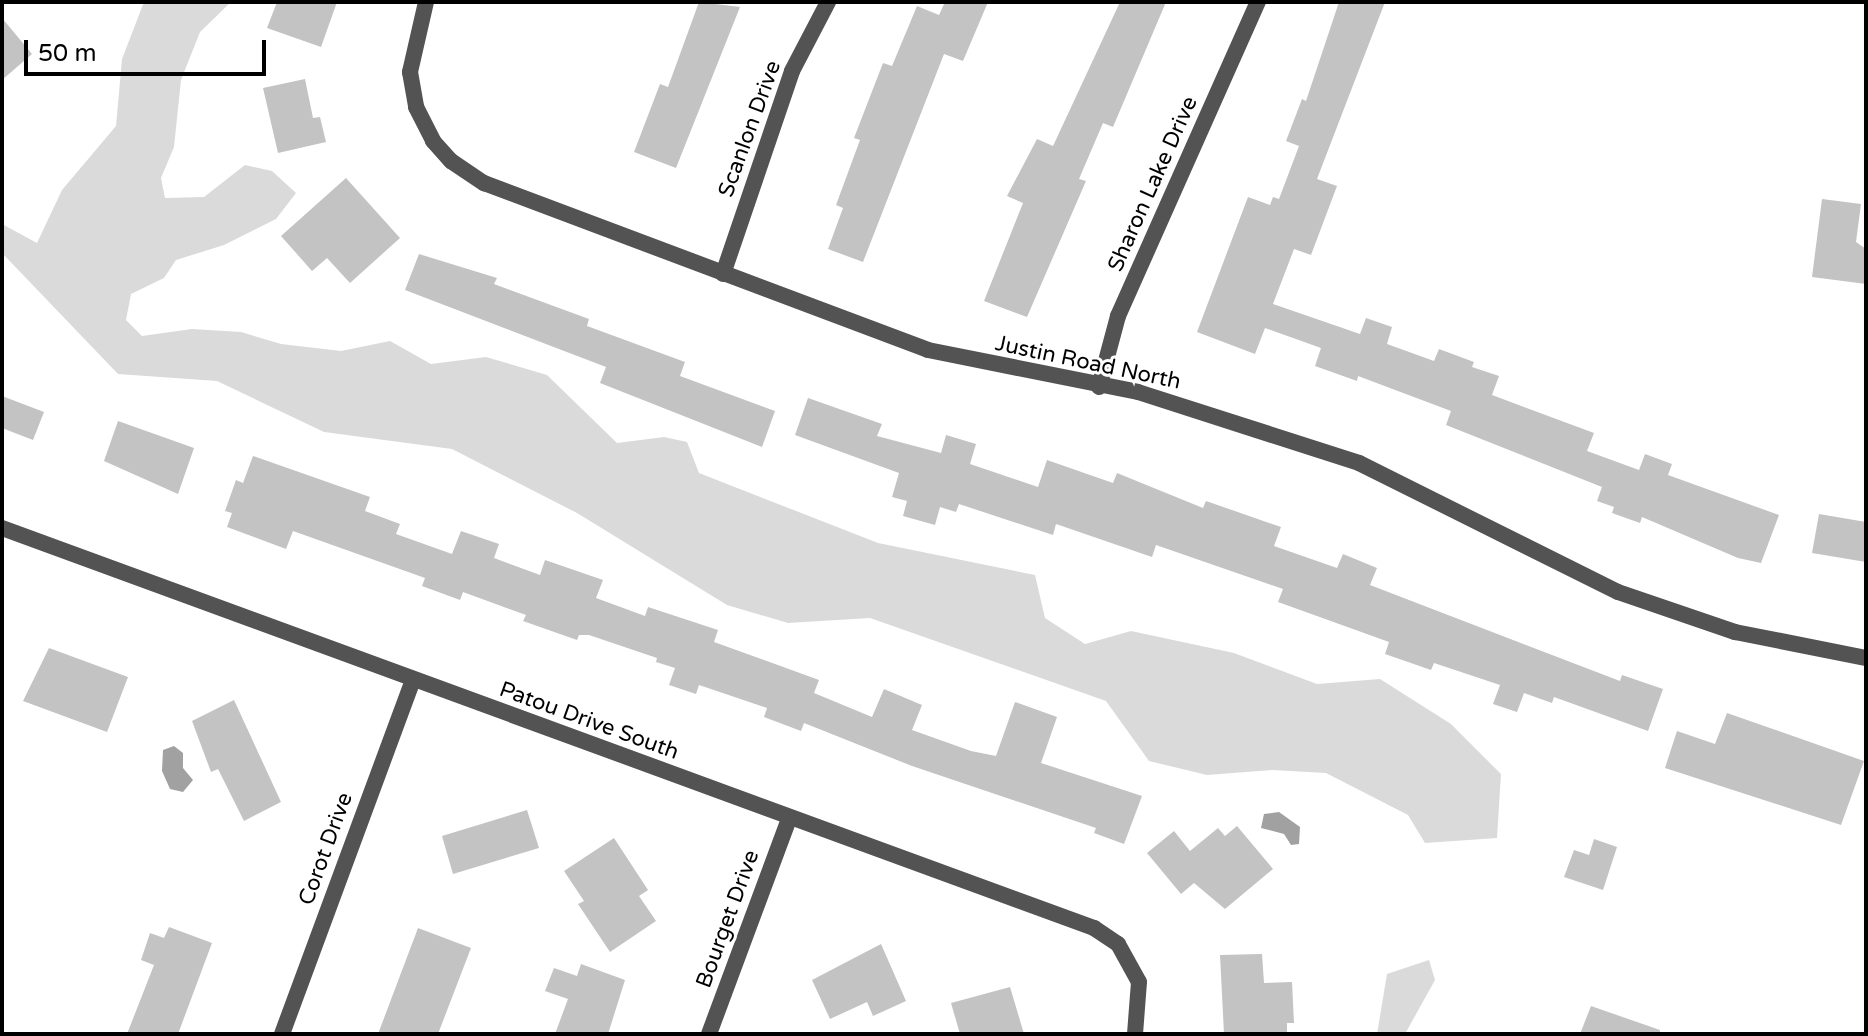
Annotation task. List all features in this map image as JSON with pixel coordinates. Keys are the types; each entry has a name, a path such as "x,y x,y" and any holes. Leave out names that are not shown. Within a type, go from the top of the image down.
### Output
{"street":[{"name":"Justin Road North","path":"426,2 410,72 416,107 433,141 467,174 928,350 1099,387 1138,392 1359,463 1618,592 1735,632 1866,658"},
{"name":"Scanlon Drive","path":"723,274 792,71 828,2"},
{"name":"Sharon Lake Drive","path":"1099,387 1118,316 1258,2"},
{"name":"Patou Drive South","path":"2,528 789,819 1094,928 1118,944 1139,982 1135,1034"},
{"name":"Corot Drive","path":"282,1034 413,679"},
{"name":"Bourget Drive","path":"709,1034 789,819"}],"shaded area":[{"path":"144,2 231,2 200,32 181,80 174,147 161,178 165,198 204,197 245,165 272,171 296,193 276,219 224,245 176,260 164,278 131,294 126,320 142,336 192,329 241,332 281,344 341,351 390,341 431,364 486,357 547,375 617,443 664,437 687,442 699,473 878,543 1035,575 1045,618 1085,644 1131,631 1234,653 1317,684 1380,679 1451,724 1501,774 1497,838 1425,843 1408,815 1326,773 1272,770 1207,775 1149,761 1106,701 870,618 788,623 727,605 577,513 452,449 324,432 217,381 118,374 2,253 2,224 37,243 62,190 116,126 122,59"},
{"path":"174,746 183,753 183,768 193,780 183,792 170,789 162,771 163,750"},
{"path":"1279,812 1300,827 1299,844 1291,845 1284,834 1261,828 1264,814"},
{"path":"1429,960 1435,980 1405,1034 1377,1034 1387,974"}],"building":[{"path":"277,2 337,2 321,47 267,28"},
{"path":"699,2 740,7 676,168 634,152 660,84 668,87"},
{"path":"945,2 988,2 963,61 944,54 863,262 828,249 843,208 836,205 860,140 854,138 883,63 892,66 917,6 939,15"},
{"path":"1120,2 1166,2 1113,127 1103,123 1079,179 1086,181 1027,317 984,301 1023,203 1007,196 1037,139 1053,146"},
{"path":"1339,2 1385,2 1317,179 1337,186 1311,255 1294,249 1273,304 1360,334 1366,318 1392,327 1387,344 1434,361 1439,349 1474,362 1472,367 1499,376 1492,395 1594,433 1587,451 1639,470 1645,454 1672,464 1668,475 1779,515 1761,563 1738,558 1642,517 1640,523 1612,513 1614,507 1597,501 1602,487 1446,425 1451,411 1358,376 1357,381 1315,366 1321,348 1265,328 1255,354 1197,332 1248,197 1270,205 1273,197 1279,199 1299,146 1286,141 1302,99 1306,101"},
{"path":"2,18 32,54 2,80"},
{"path":"305,79 313,118 320,117 326,142 278,153 263,88"},
{"path":"346,178 400,238 350,283 327,258 312,271 281,236"},
{"path":"1822,199 1861,204 1856,242 1866,249 1866,284 1812,277"},
{"path":"419,254 497,278 494,284 589,319 587,326 685,362 680,376 775,411 762,447 600,383 606,367 405,290"},
{"path":"2,396 44,412 33,440 2,428"},
{"path":"808,398 882,424 877,436 941,453 946,435 976,444 970,464 1038,487 1047,460 1113,483 1117,473 1203,508 1206,501 1281,527 1274,546 1337,568 1343,554 1377,568 1370,585 1620,681 1622,675 1663,689 1648,731 1554,697 1552,703 1524,693 1517,712 1493,704 1500,685 1434,663 1431,670 1385,654 1389,642 1278,602 1283,589 1156,545 1152,557 1056,524 1053,535 959,504 956,512 940,507 935,525 903,516 907,501 892,497 899,473 795,435"},
{"path":"118,421 194,448 178,494 104,461"},
{"path":"253,456 370,497 365,511 400,524 396,534 452,554 461,531 499,544 494,558 540,575 545,560 603,580 596,598 645,616 648,607 718,630 714,642 819,680 814,693 872,717 884,689 922,705 912,730 971,751 996,756 1015,702 1057,717 1041,763 1142,796 1124,844 1094,833 1096,828 912,766 804,723 801,731 764,717 767,708 699,685 696,694 669,685 675,668 656,662 657,658 589,635 579,635 577,640 523,621 526,615 463,592 460,600 422,586 425,578 293,531 286,549 227,527 232,513 225,511 236,480 243,483"},
{"path":"1819,514 1866,522 1866,562 1812,553"},
{"path":"49,648 128,677 107,732 23,701"},
{"path":"234,700 281,802 244,821 218,769 211,772 192,721"},
{"path":"1727,713 1864,761 1841,825 1665,768 1677,731 1715,744"},
{"path":"527,810 539,848 453,874 442,836"},
{"path":"1237,826 1273,869 1225,909 1194,883 1181,894 1147,853 1174,831 1190,851 1218,828 1225,836"},
{"path":"614,838 648,890 639,896 656,921 610,952 578,904 584,901 564,871"},
{"path":"1594,839 1617,847 1603,890 1564,877 1574,850 1589,855"},
{"path":"169,927 212,943 178,1034 127,1034 154,965 141,960 150,933 164,938"},
{"path":"418,928 471,948 438,1034 378,1034"},
{"path":"881,944 906,1001 873,1016 867,1002 830,1019 812,980"},
{"path":"1262,954 1264,983 1292,982 1294,1023 1287,1023 1287,1034 1224,1034 1220,955"},
{"path":"581,964 625,980 608,1034 555,1034 568,999 545,991 554,968 577,976"},
{"path":"1010,987 1024,1034 960,1034 951,1003"},
{"path":"1591,1006 1660,1030 1660,1034 1580,1034"}]}
